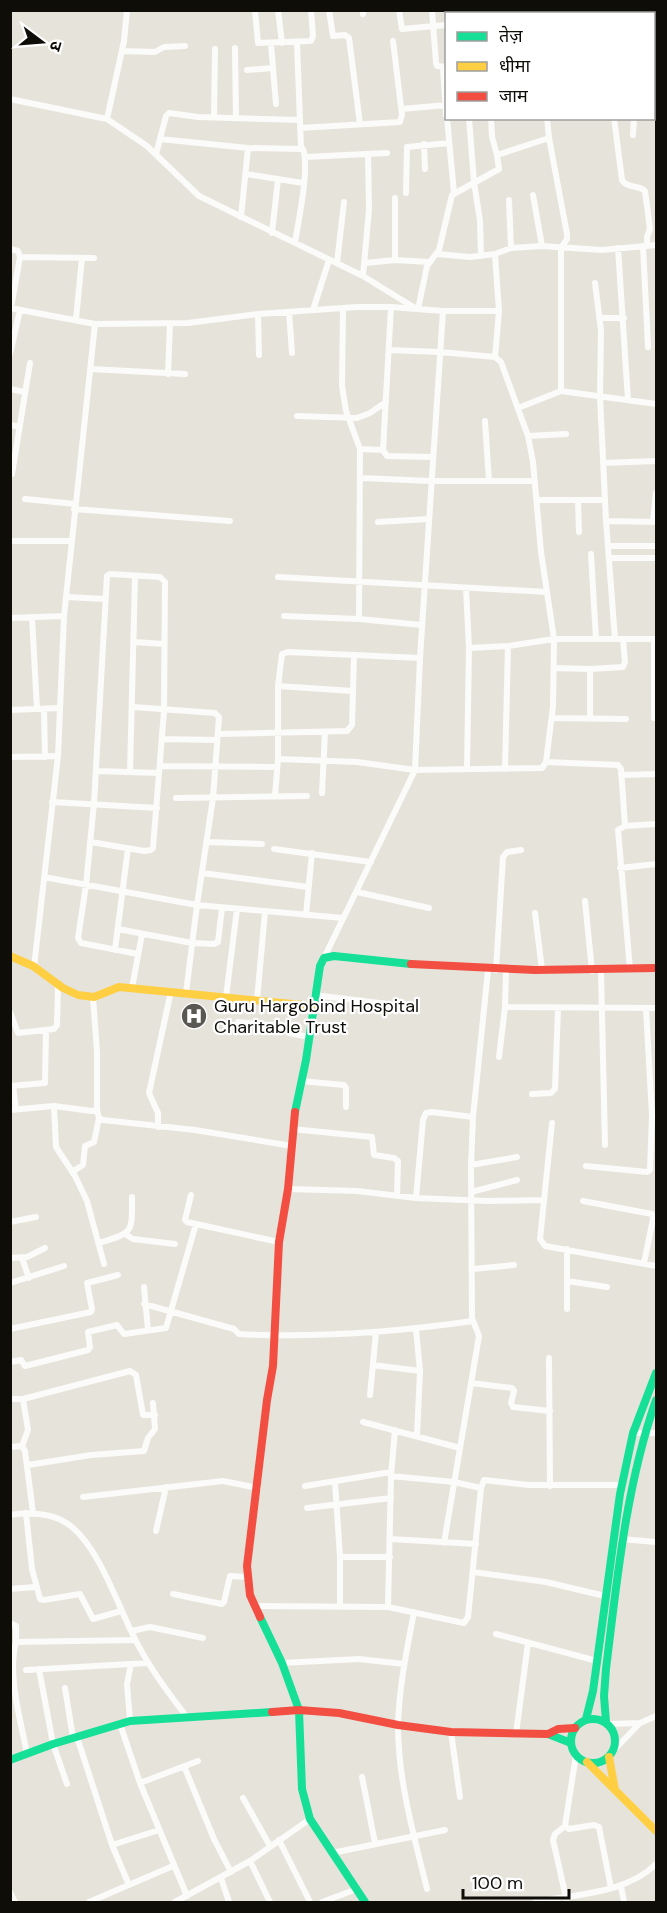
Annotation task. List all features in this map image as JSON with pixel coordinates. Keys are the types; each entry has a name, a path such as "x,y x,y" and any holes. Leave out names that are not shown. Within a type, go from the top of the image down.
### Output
{"street":[{"path":"106,118 122,51 127,10"},
{"path":"255,10 258,43 271,44 312,40 310,10"},
{"path":"278,10 282,43"},
{"path":"330,10 333,36 345,35 349,38 360,124"},
{"path":"399,10 402,29 445,25"},
{"path":"432,10 436,63 437,66 445,67"},
{"path":"300,128 400,122 402,109 393,41"},
{"path":"295,243 304,157 304,151 301,148 297,42"},
{"path":"271,44 276,104"},
{"path":"122,51 155,52 164,47 185,46"},
{"path":"235,48 236,118"},
{"path":"214,117 215,49"},
{"path":"247,70 273,68"},
{"path":"10,99 106,118 156,154 193,192 363,276 417,309"},
{"path":"402,109 445,105"},
{"path":"156,154 166,116 169,113 190,117 300,120"},
{"path":"447,120 454,193"},
{"path":"469,120 474,182 480,221 481,256"},
{"path":"417,309 429,262 437,254 451,198 454,193 499,169 492,137 492,120"},
{"path":"547,120 567,234 567,239 561,248 561,391"},
{"path":"614,120 622,180 627,186 641,188 645,191 650,229 645,246 648,347"},
{"path":"633,135 634,120"},
{"path":"497,154 549,138"},
{"path":"160,139 248,148 301,148"},
{"path":"406,193 406,149 408,146 449,142"},
{"path":"424,144 425,169"},
{"path":"241,217 248,148"},
{"path":"304,157 387,153"},
{"path":"363,276 369,209 368,154"},
{"path":"246,174 303,183"},
{"path":"272,233 279,179"},
{"path":"533,195 542,246"},
{"path":"395,198 395,260"},
{"path":"509,200 511,249"},
{"path":"337,263 344,202"},
{"path":"437,254 481,256 511,249 542,246 602,250 657,245"},
{"path":"618,248 628,400"},
{"path":"10,249 18,251 20,257 11,308 95,324 170,324 343,308 391,307 443,312 499,311"},
{"path":"495,254 499,311 495,357"},
{"path":"20,257 94,258"},
{"path":"76,319 82,258"},
{"path":"313,309 329,260"},
{"path":"365,263 395,260 429,262"},
{"path":"554,668 623,667 625,662 619,639 606,521 596,283"},
{"path":"391,307 383,450 387,456 433,457"},
{"path":"343,308 342,386 349,419 360,449 359,619"},
{"path":"10,354 20,310"},
{"path":"289,312 292,353"},
{"path":"365,1902 310,1819 302,1789 299,1710 282,1663 250,1594 247,1577 275,1335 279,1242 288,1189 292,1130 320,966 415,770 424,585 443,312"},
{"path":"258,315 260,355"},
{"path":"599,318 624,318"},
{"path":"34,967 58,756 64,616 95,324"},
{"path":"168,374 170,324"},
{"path":"278,759 357,762 415,770 540,769 546,762 552,718 554,639 528,436 501,362 495,357 390,350"},
{"path":"12,474 30,363"},
{"path":"91,369 185,374"},
{"path":"10,389 25,392"},
{"path":"518,408 561,391 657,404"},
{"path":"297,416 349,419 363,417 386,402"},
{"path":"485,421 489,481"},
{"path":"10,425 20,427"},
{"path":"528,436 566,434"},
{"path":"360,449 383,450"},
{"path":"603,463 657,461"},
{"path":"361,478 535,481"},
{"path":"606,521 655,522 657,494"},
{"path":"25,499 230,521"},
{"path":"537,500 605,500"},
{"path":"578,500 579,532"},
{"path":"378,522 429,519"},
{"path":"10,541 72,541"},
{"path":"609,546 657,546"},
{"path":"591,554 596,639"},
{"path":"610,558 657,558"},
{"path":"91,842 151,850 153,845 164,711 164,580 160,577 108,574 91,842 78,940 81,943 138,954"},
{"path":"130,772 135,576"},
{"path":"278,577 547,592"},
{"path":"466,588 469,648 467,769"},
{"path":"67,597 105,598"},
{"path":"10,618 64,616"},
{"path":"284,616 359,619 422,625"},
{"path":"32,617 45,757"},
{"path":"469,648 508,646 554,639 655,639 654,718"},
{"path":"134,642 164,644"},
{"path":"505,769 508,646"},
{"path":"275,796 278,759 278,686 280,657 284,652 420,658"},
{"path":"162,739 278,732 344,732 350,729 354,656"},
{"path":"590,669 590,718"},
{"path":"278,686 352,691"},
{"path":"133,707 217,714 219,717 213,798 186,993"},
{"path":"10,710 60,708"},
{"path":"552,718 626,719"},
{"path":"322,793 326,732"},
{"path":"10,757 58,756"},
{"path":"546,762 620,766 625,826"},
{"path":"96,771 277,767"},
{"path":"621,775 657,774"},
{"path":"176,798 307,796"},
{"path":"52,802 157,808"},
{"path":"630,969 618,830 625,826 657,824"},
{"path":"207,842 262,844"},
{"path":"115,950 128,848"},
{"path":"274,849 371,862"},
{"path":"444,1543 478,1336 473,1321 471,1165 473,1117 492,970 503,857 507,852 520,850"},
{"path":"306,915 312,853"},
{"path":"620,868 657,864"},
{"path":"202,873 308,887"},
{"path":"44,877 197,905 343,918"},
{"path":"357,892 429,908"},
{"path":"585,901 603,1009 605,1145"},
{"path":"118,929 192,943 217,944 222,908"},
{"path":"226,997 237,909"},
{"path":"256,1000 265,912"},
{"path":"535,913 542,970"},
{"path":"132,988 141,934"},
{"path":"10,956 34,967 58,985 80,995 93,997 112,987 313,1006"},
{"path":"324,958 334,956 448,969 506,971 657,968"},
{"path":"498,1057 505,1007 506,971"},
{"path":"10,1012 18,1033 54,1029 57,1026 58,985"},
{"path":"158,1127 158,1113 149,1093 171,991"},
{"path":"314,995 412,1007"},
{"path":"72,1172 83,1165 84,1148 94,1142 99,1118 93,997"},
{"path":"505,1007 657,1008"},
{"path":"532,1094 551,1093 555,1089 558,1009"},
{"path":"586,1166 647,1172 650,1170 652,1115 646,1009"},
{"path":"238,1022 288,1027 290,1033 309,1037"},
{"path":"46,1031 45,1083 12,1086 13,1110 54,1106 97,1110"},
{"path":"301,1081 344,1085 346,1107"},
{"path":"54,1106 56,1147 87,1201 104,1264"},
{"path":"416,1198 423,1120 426,1113 473,1117"},
{"path":"99,1118 195,1130 292,1146"},
{"path":"552,1123 541,1242 545,1246 657,1266"},
{"path":"292,1130 372,1137 374,1155 394,1158 398,1161 397,1196"},
{"path":"471,1165 517,1157"},
{"path":"471,1192 517,1180"},
{"path":"288,1189 357,1191 416,1198 544,1200"},
{"path":"191,1195 185,1220 279,1242"},
{"path":"99,1243 130,1230 132,1197"},
{"path":"583,1201 653,1215 644,1263"},
{"path":"10,1222 36,1218"},
{"path":"10,1362 21,1360 25,1366 88,1350 90,1347 88,1332 117,1325 122,1334 166,1328 196,1224"},
{"path":"125,1234 133,1239 175,1244"},
{"path":"10,1258 22,1258 45,1248"},
{"path":"567,1249 567,1310"},
{"path":"22,1258 28,1278"},
{"path":"473,1269 514,1265"},
{"path":"10,1283 64,1266"},
{"path":"10,1329 91,1312 87,1283 118,1275"},
{"path":"567,1281 607,1287"},
{"path":"144,1287 148,1330"},
{"path":"144,1304 234,1329 239,1334 376,1332 473,1321"},
{"path":"416,1329 420,1371 417,1436"},
{"path":"370,1395 376,1332"},
{"path":"549,1358 550,1486"},
{"path":"373,1365 420,1371"},
{"path":"10,1399 23,1399 132,1371 136,1375 143,1415 155,1415"},
{"path":"586,1719 597,1661 622,1485 633,1432 657,1373"},
{"path":"471,1383 512,1388 514,1391 513,1407 549,1411"},
{"path":"22,1446 28,1430 23,1399"},
{"path":"615,1790 611,1754 615,1737 607,1723 604,1688 633,1477 657,1400"},
{"path":"28,1465 85,1456 141,1453 155,1429 153,1403"},
{"path":"363,1422 460,1448"},
{"path":"388,1607 391,1474 395,1430"},
{"path":"633,1432 657,1433"},
{"path":"10,1447 22,1446"},
{"path":"22,1446 28,1465 35,1587 40,1599 80,1594 93,1619 121,1611"},
{"path":"306,1486 391,1474 481,1488"},
{"path":"255,1606 388,1607 465,1622 477,1544 483,1482 487,1479 550,1486 622,1485"},
{"path":"82,1497 223,1480 258,1488"},
{"path":"335,1482 340,1557 340,1606"},
{"path":"156,1531 166,1487"},
{"path":"307,1508 391,1498"},
{"path":"10,1515 30,1513 62,1520 78,1532 92,1551 148,1663 160,1683 186,1716"},
{"path":"390,1539 477,1544"},
{"path":"613,1539 657,1542"},
{"path":"340,1557 390,1557"},
{"path":"473,1572 546,1582 605,1596"},
{"path":"173,1594 222,1604 230,1576 247,1577"},
{"path":"10,1589 35,1587"},
{"path":"414,1612 404,1664 398,1725 402,1773 427,1889"},
{"path":"10,1623 16,1626 12,1674 27,1754"},
{"path":"131,1631 150,1627 203,1638"},
{"path":"496,1634 597,1661"},
{"path":"16,1642 135,1640"},
{"path":"516,1734 528,1643"},
{"path":"282,1663 359,1659 404,1664"},
{"path":"26,1670 148,1663"},
{"path":"130,1720 127,1684 131,1664"},
{"path":"39,1669 52,1744 67,1784"},
{"path":"65,1688 75,1737 112,1845 129,1885"},
{"path":"10,1760 52,1744 130,1720 186,1716 299,1710 339,1713 398,1725 451,1732 548,1734 558,1729 575,1728"},
{"path":"566,1899 553,1840 555,1834 565,1826 576,1755 571,1743 575,1728 586,1719 593,1718 607,1723 640,1723 657,1716"},
{"path":"587,1762 595,1763 611,1754 640,1723"},
{"path":"120,1724 140,1783 186,1899"},
{"path":"451,1732 460,1797"},
{"path":"548,1734 571,1743"},
{"path":"576,1755 587,1762 657,1831"},
{"path":"140,1783 198,1761"},
{"path":"184,1766 214,1839 231,1872"},
{"path":"362,1777 375,1843"},
{"path":"243,1798 270,1846"},
{"path":"175,1902 186,1899 250,1861 310,1819"},
{"path":"565,1826 568,1829 594,1824 598,1826 611,1888"},
{"path":"112,1845 159,1830"},
{"path":"332,1853 445,1830"},
{"path":"279,1840 310,1902"},
{"path":"250,1861 270,1902"},
{"path":"535,1902 566,1899 621,1886 646,1874 657,1864"},
{"path":"89,1902 173,1866"},
{"path":"221,1878 229,1902"},
{"path":"621,1886 624,1902"},
{"path":"322,1902 357,1888"}],"traffic: fast":[{"path":"295,1112 306,1060 320,966 324,958 334,956 411,964"},
{"path":"586,1719 593,1691 620,1494 633,1433 656,1373"},
{"path":"606,1722 604,1696 606,1669 624,1533 637,1466 656,1400"},
{"path":"260,1617 282,1663 299,1710 302,1789 310,1819 365,1902"},
{"path":"10,1760 53,1744 130,1721 272,1712"},
{"path":"593,1719 602,1720 609,1725 614,1732 615,1741 614,1750 609,1757 602,1762 593,1763 584,1762 577,1757 572,1750 571,1741 572,1732 577,1725 584,1720 593,1719"},
{"path":"548,1734 571,1743"}],"traffic: slow":[{"path":"10,956 33,966 63,988 78,995 94,997 119,987 313,1006"},
{"path":"609,1757 615,1790"},
{"path":"587,1762 656,1831"}],"traffic: jam":[{"path":"411,964 535,970 656,968"},
{"path":"260,1617 250,1595 247,1566 273,1366 279,1242 288,1189 295,1112"},
{"path":"272,1712 299,1710 339,1713 398,1725 451,1732 548,1734 558,1729 575,1728"}],"place":[{"name":"Guru Hargobind Hospital Charitable Trust","path":"194,1016"}]}
